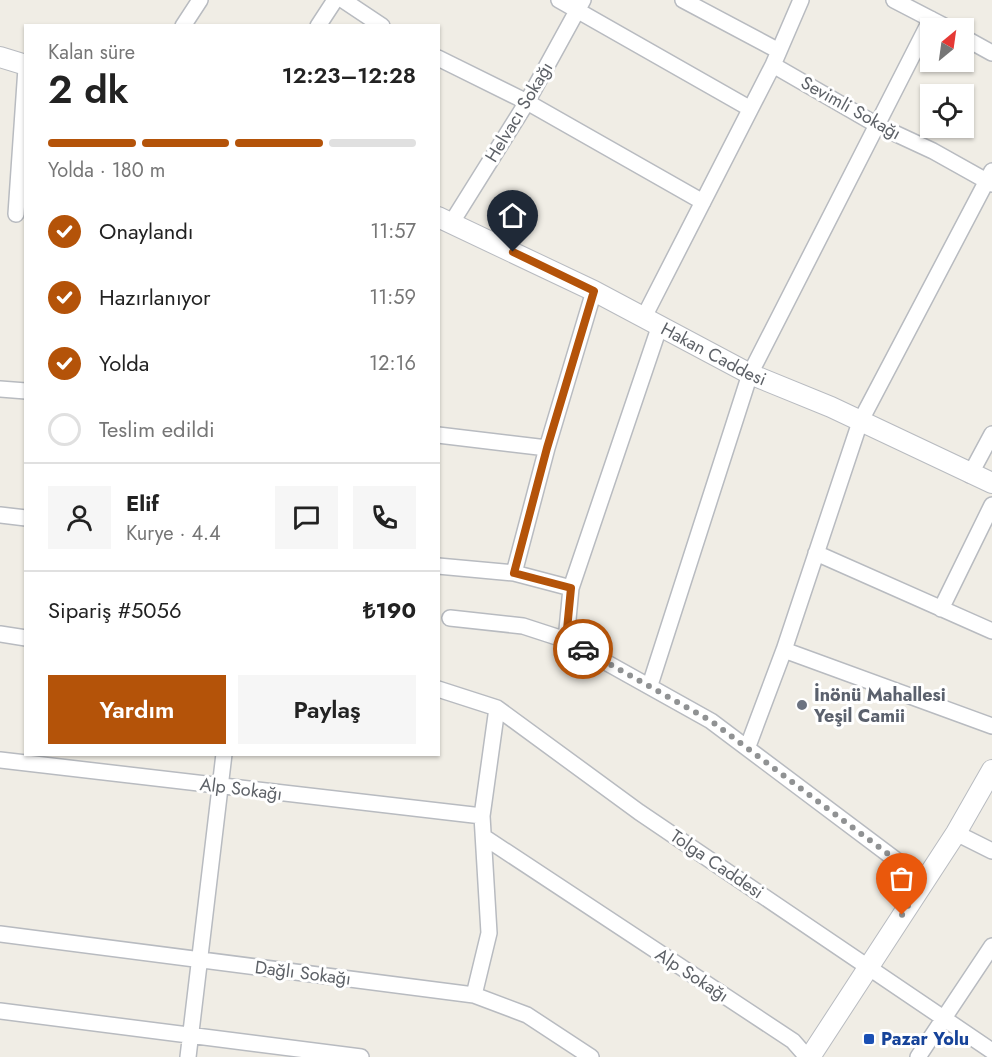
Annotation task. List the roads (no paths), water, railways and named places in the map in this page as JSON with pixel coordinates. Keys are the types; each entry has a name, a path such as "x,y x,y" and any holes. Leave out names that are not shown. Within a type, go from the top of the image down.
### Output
{"street":[{"path":"184,24 200,0"},
{"path":"319,24 335,0"},
{"path":"343,0 379,24"},
{"path":"559,0 581,5 749,108"},
{"name":"Sevimli Sokağı","path":"683,0 877,125 990,179"},
{"path":"566,640 571,588 652,321 703,202 776,58 801,0"},
{"path":"894,0 929,18"},
{"name":"Helvacı Sokağı","path":"445,220 527,102 581,5"},
{"path":"650,685 750,374 920,41"},
{"path":"974,43 992,53"},
{"path":"0,57 24,66"},
{"path":"440,59 527,102 703,202"},
{"path":"16,214 24,96"},
{"path":"748,746 784,650 860,422 990,179"},
{"name":"Hakan Caddesi","path":"445,220 594,291 750,374 831,407 970,475 992,483"},
{"path":"514,573 547,448 594,291"},
{"path":"0,388 24,391"},
{"path":"970,475 992,434"},
{"path":"440,435 547,448"},
{"path":"941,609 992,505"},
{"path":"0,515 24,518"},
{"path":"816,553 992,631"},
{"path":"440,566 514,573 571,588"},
{"path":"450,618 524,626 566,640 650,685 748,746 924,881"},
{"path":"0,634 24,638"},
{"path":"784,650 992,726"},
{"name":"Tolga Caddesi","path":"440,690 497,708 639,812 992,1051"},
{"path":"474,995 489,933 482,816 497,708"},
{"path":"188,1057 224,756"},
{"name":"Alp Sokağı","path":"0,760 482,816"},
{"path":"808,1057 956,833 992,770"},
{"path":"956,833 992,851"},
{"name":"Alp Sokağı","path":"484,837 793,1041 808,1057"},
{"name":"Dağlı Sokağı","path":"0,934 474,995 527,1016 591,1057"},
{"path":"918,1057 992,946"},
{"path":"0,1011 361,1057"}],"place":[{"name":"İnönü Mahallesi Yeşil Camii","path":"802,705"},
{"name":"Pazar Yolu","path":"869,1039"}]}
